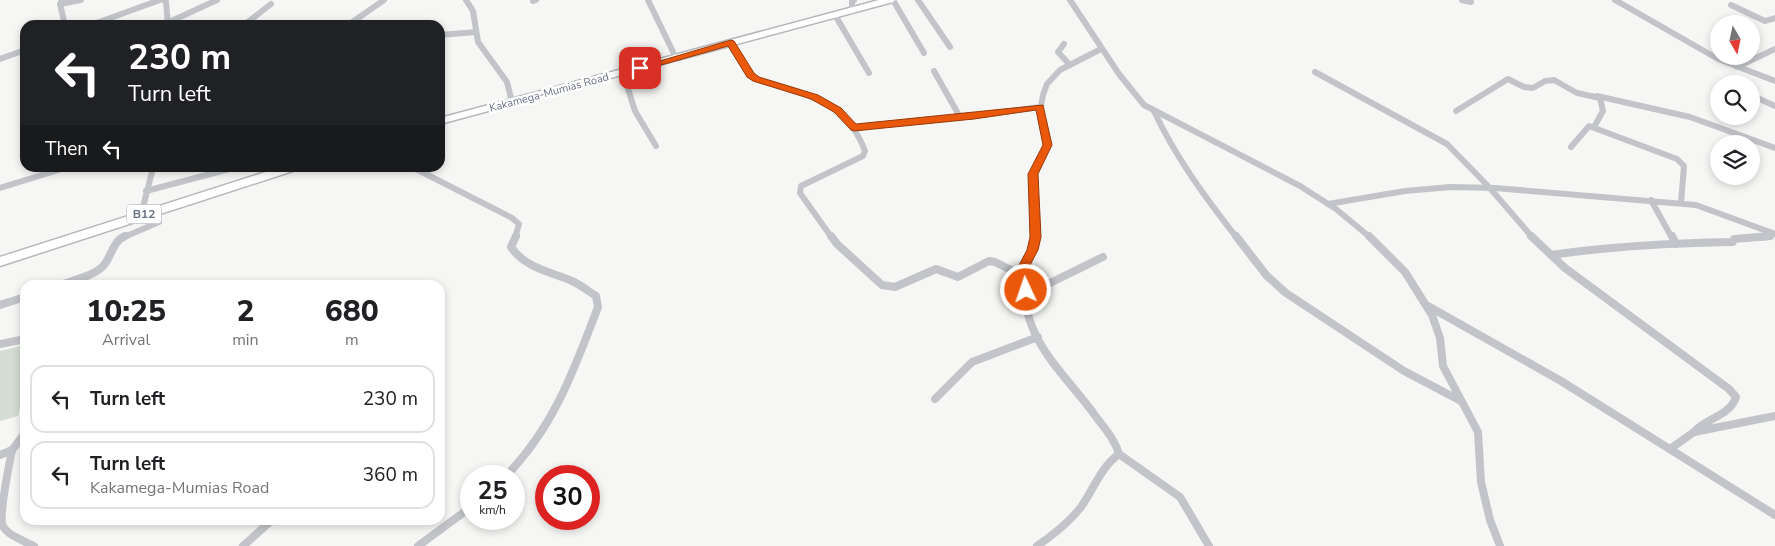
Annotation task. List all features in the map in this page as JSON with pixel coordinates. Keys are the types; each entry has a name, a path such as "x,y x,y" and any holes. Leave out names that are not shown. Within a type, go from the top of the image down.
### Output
{"highway":[{"name":"Kakamega-Mumias Road","path":"445,120 835,15 852,3 891,0"},
{"name":"B12","path":"0,262 276,172"}],"street":[{"path":"64,20 61,2 81,0"},
{"path":"105,20 160,0"},
{"path":"164,0 166,2 167,20"},
{"path":"175,20 217,0"},
{"path":"355,20 384,0"},
{"path":"466,0 473,11 476,32 481,47 507,82 512,102"},
{"path":"648,0 676,58"},
{"path":"891,0 924,53"},
{"path":"918,0 950,47"},
{"path":"1070,0 1101,49 1139,101 1154,111 1300,186 1328,204 1369,236 1405,272 1427,306 1440,338 1443,366 1478,432 1481,482 1490,520 1500,546"},
{"path":"1462,0 1471,2"},
{"path":"1615,0 1703,51 1737,67 1775,81"},
{"path":"250,20 271,4"},
{"path":"1731,5 1765,21 1774,19"},
{"path":"835,15 869,73"},
{"path":"445,35 476,32"},
{"path":"731,43 750,75 756,79 815,97 837,110 854,128 864,144 864,156 801,186 800,193 837,244 882,285 888,288 895,287 934,269 958,277 989,261 996,262 1023,276"},
{"path":"1064,44 1058,52 1070,65"},
{"path":"1101,49 1060,70 1047,84 1040,107 1048,145 1033,174 1035,237 1032,250 1024,267 1023,276 1028,318 1047,357 1092,412 1116,444 1120,454 1180,497 1209,546"},
{"path":"1737,67 1775,49"},
{"path":"0,59 20,52"},
{"path":"934,71 960,117"},
{"path":"1315,72 1442,141 1489,187 1529,234 1551,255 1588,286 1715,378 1733,394 1735,402 1732,407 1699,426 1694,432 1670,449"},
{"path":"623,73 629,99 636,117 656,146"},
{"path":"1456,111 1508,79 1524,87 1532,88 1546,79 1558,80 1574,92 1690,117 1775,148"},
{"path":"1594,128 1602,111 1600,98 1597,96"},
{"path":"1760,99 1775,106"},
{"path":"854,128 1040,107"},
{"path":"1154,111 1168,141 1201,192 1267,276 1286,293 1404,371 1463,402"},
{"path":"1571,147 1590,126 1677,159 1684,166 1681,203"},
{"path":"0,188 52,172"},
{"path":"141,215 152,172"},
{"path":"146,190 217,172"},
{"path":"421,172 512,218 519,224 519,229 511,248 514,254 533,265 580,285 596,296 598,307 564,395 535,445 516,465"},
{"path":"1328,204 1406,191 1452,187 1489,187 1681,203 1703,207 1774,233"},
{"path":"1651,200 1676,244"},
{"path":"73,280 98,270 104,265 119,239 159,222"},
{"path":"1551,255 1590,249 1733,242 1734,239 1769,237 1774,233"},
{"path":"1026,290 1044,286 1103,257"},
{"path":"0,305 20,299"},
{"path":"1427,306 1561,381 1775,515"},
{"path":"935,399 972,362 1038,337"},
{"path":"0,344 20,340"},
{"path":"1694,432 1775,416"},
{"path":"0,456 12,450 20,440"},
{"path":"12,450 0,513 2,525 34,546"},
{"path":"1037,546 1064,526 1081,508 1107,462 1120,454"},
{"path":"418,546 460,516"},
{"path":"243,546 266,525"}],"shaded area":[{"path":"20,346 20,408 18,416 0,421 0,351"}],"route":[{"path":"640,68 731,43 750,75 756,79 815,97 837,110 854,128 974,116 1040,107 1048,145 1039,159 1033,174 1035,237 1032,250 1026,259 1024,267 1023,276 1026,290"}]}
